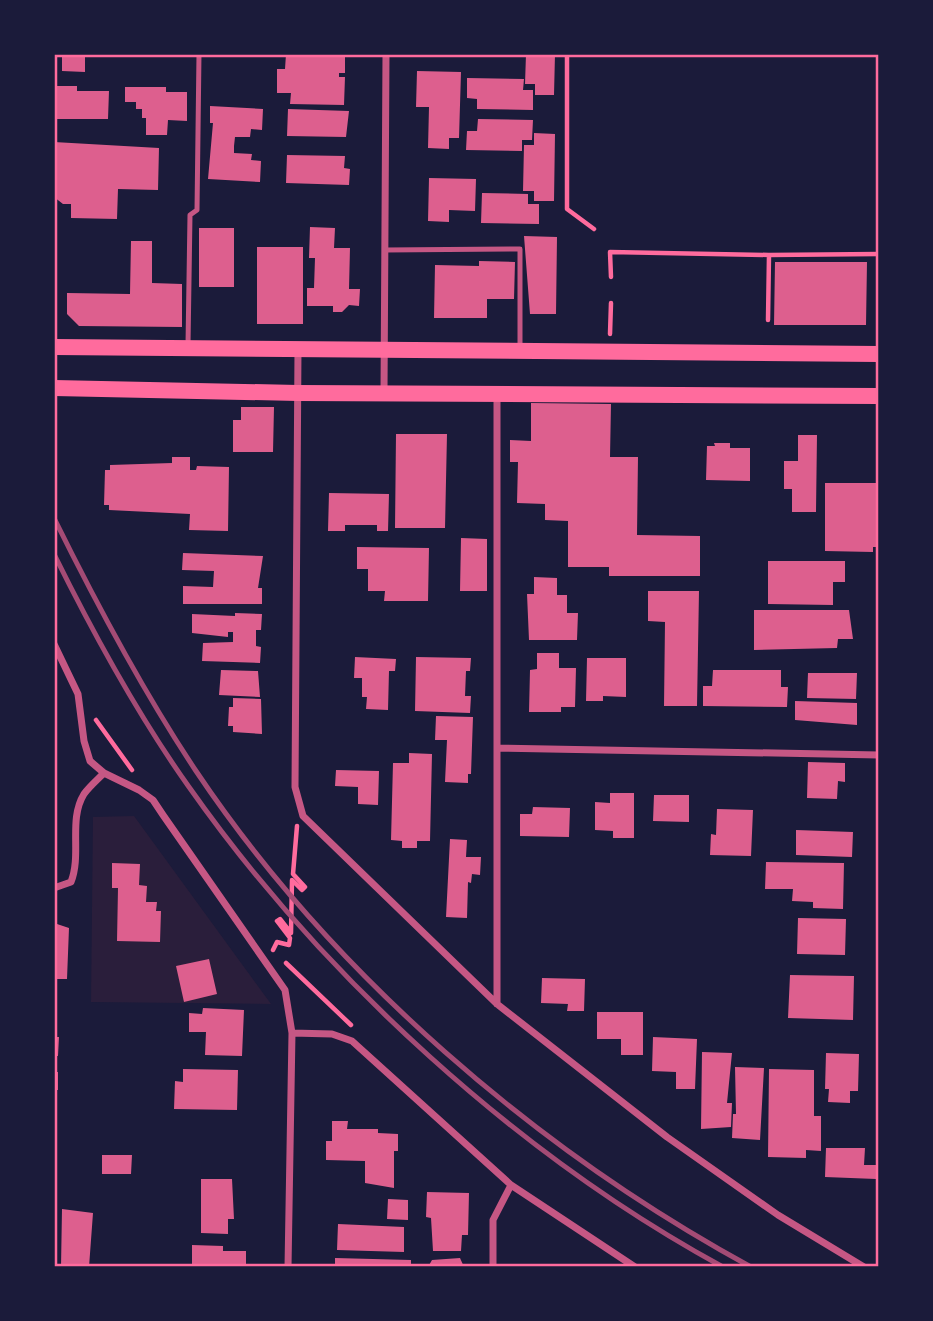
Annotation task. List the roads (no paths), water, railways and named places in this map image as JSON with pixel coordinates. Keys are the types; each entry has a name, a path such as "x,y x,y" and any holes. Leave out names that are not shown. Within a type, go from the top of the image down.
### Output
{"main road":[{"path":"54,347 879,354"},
{"path":"54,388 298,393 879,397"}],"street":[{"path":"384,393 386,54"},
{"path":"298,348 295,787 303,816 498,1004 667,1137 778,1215 864,1267"},
{"path":"497,393 498,1004"},
{"path":"54,644 78,694 84,741 90,761 104,773 153,800 285,990 292,1033 288,1267"},
{"path":"499,748 879,755"},
{"path":"54,888 71,882 77,867 76,814 84,794 104,773"},
{"path":"292,1033 332,1034 352,1041 510,1185 635,1267"},
{"path":"493,1267 493,1220 510,1185"}],"lane":[{"path":"188,348 190,215 197,210 199,54"},
{"path":"385,250 520,249 520,350"}],"railway":[{"path":"54,518 121,647 176,740 250,846 310,918 375,987 445,1052 518,1113 594,1169 672,1221 751,1267"},
{"path":"54,554 117,674 170,759 242,857 300,926 363,993 429,1056 499,1116 572,1172 647,1222 723,1267"}]}
